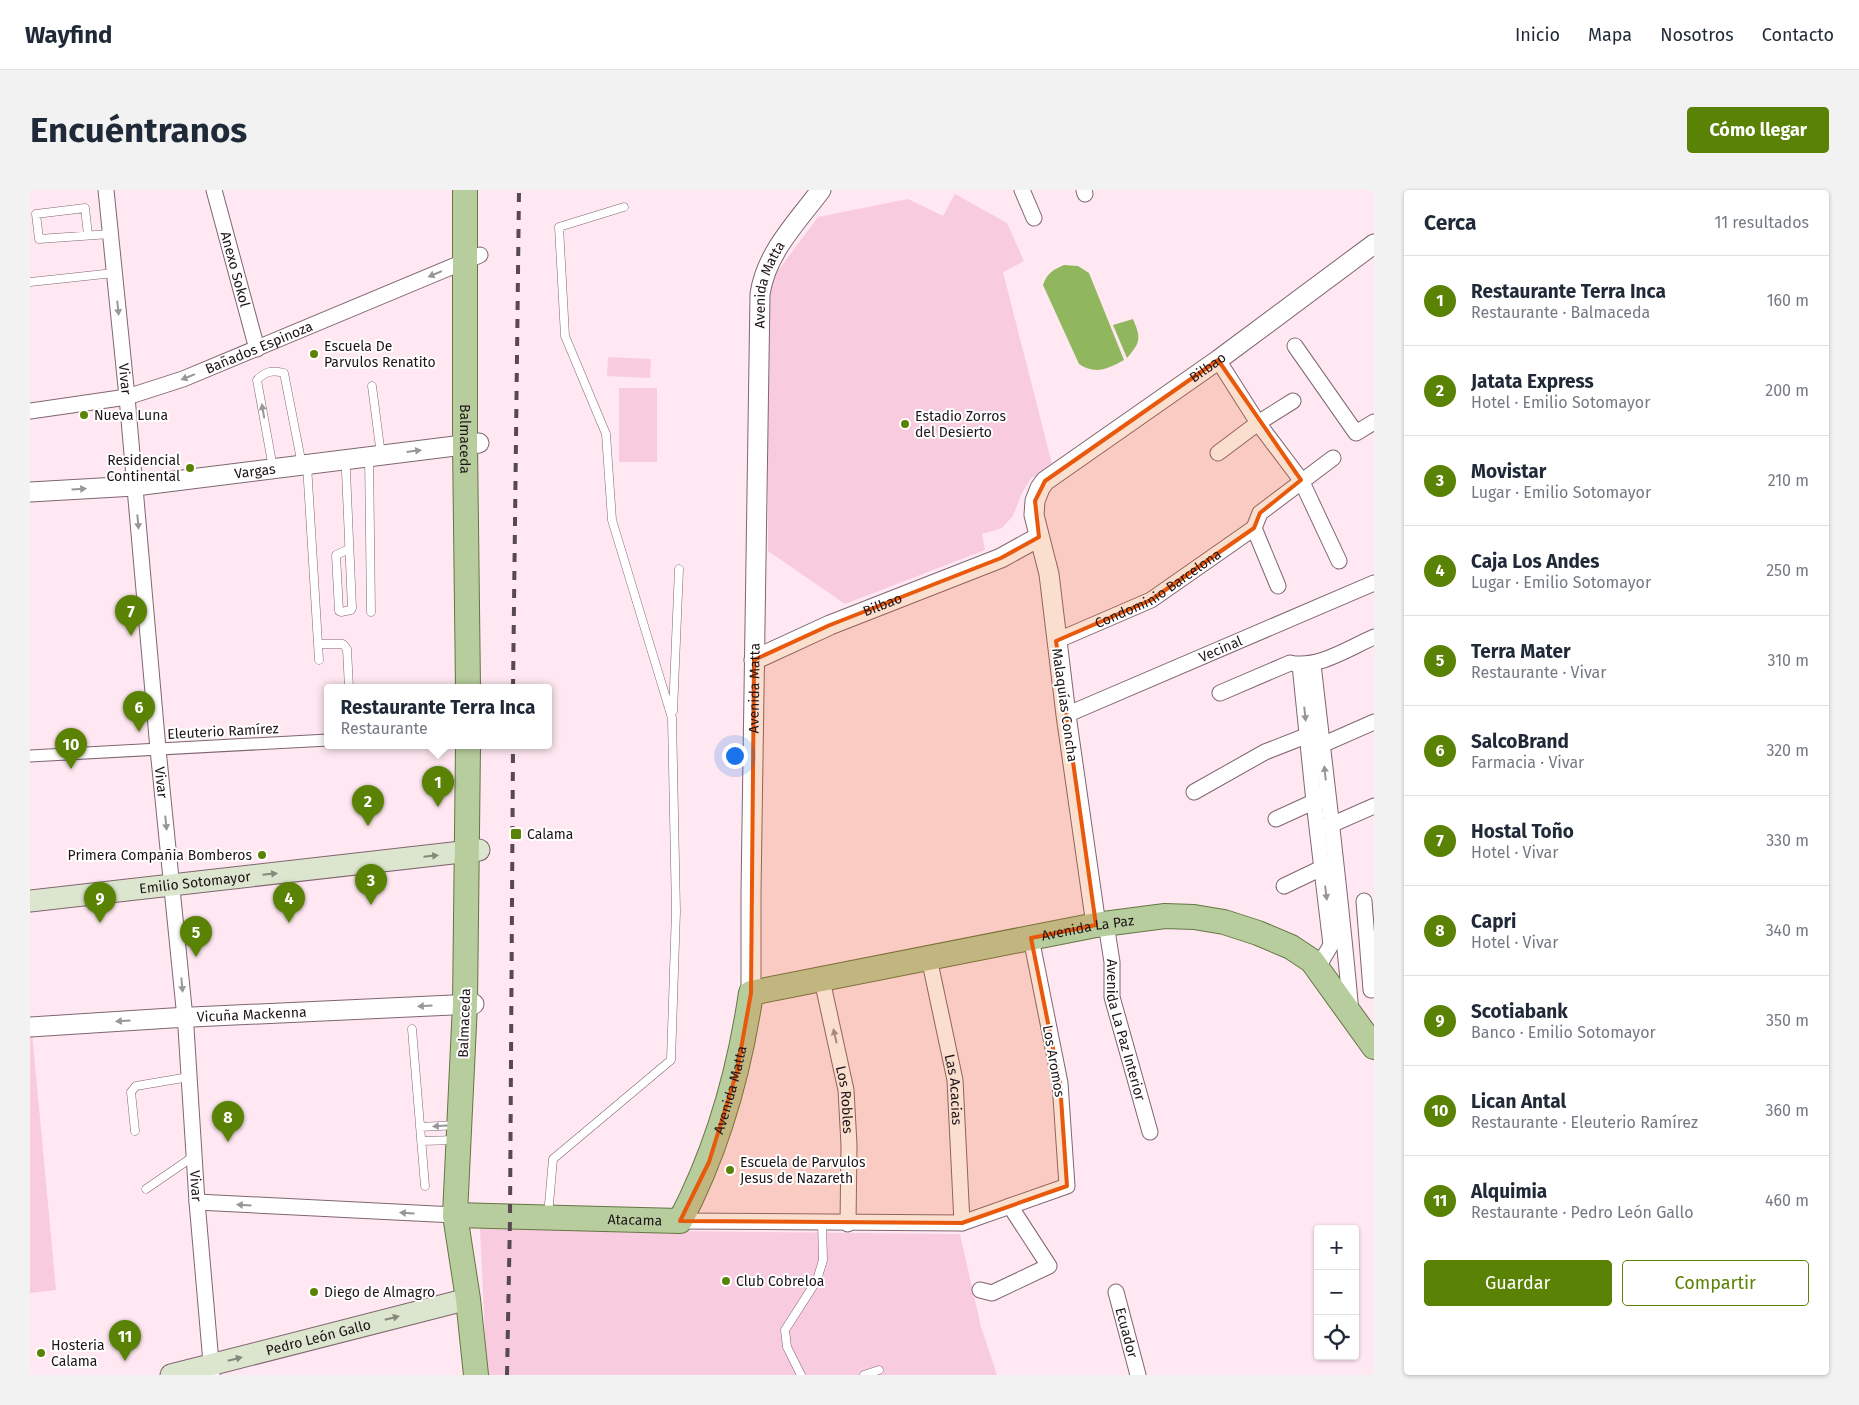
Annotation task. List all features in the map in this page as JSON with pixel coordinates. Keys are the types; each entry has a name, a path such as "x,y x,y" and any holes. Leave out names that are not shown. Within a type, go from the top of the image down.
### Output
{"main road":[{"name":"Balmaceda","path":"465,190 472,258 472,443 468,684"},
{"name":"Balmaceda","path":"472,258 480,190"},
{"name":"Balmaceda","path":"472,443 478,684"},
{"name":"Balmaceda","path":"468,749 473,851"},
{"name":"Balmaceda","path":"462,1216 478,749"},
{"name":"Emilio Sotomayor","path":"30,901 473,851"},
{"name":"Avenida La Paz","path":"751,993 1101,924 1165,916 1194,917 1224,922 1258,933 1291,948 1332,975 1352,1015 1374,1047"},
{"name":"Avenida Matta","path":"680,1221 709,1162 737,1071 751,993"},
{"name":"Balmaceda","path":"470,1004 459,1132 462,1216 476,1375"},
{"name":"Atacama","path":"462,1216 680,1221"},
{"name":"Pedro León Gallo","path":"171,1375 212,1370 468,1299"}],"street":[{"name":"Vivar","path":"106,190 185,1017 197,1202 212,1370"},
{"name":"Anexo Sokol","path":"214,190 257,349"},
{"name":"Avenida Matta","path":"751,993 760,304 762,285 772,256 821,190"},
{"path":"1022,190 1034,218"},
{"name":"Bilbao","path":"1040,488 1045,480 1218,360 1374,244"},
{"name":"Bañados Espinoza","path":"30,411 127,397 183,379 472,258"},
{"path":"1295,346 1356,434 1374,422"},
{"path":"1218,360 1258,423 1301,480 1339,561"},
{"path":"1218,453 1258,423 1293,401"},
{"name":"Vargas","path":"30,492 135,486 472,443"},
{"name":"Condominio Barcelona","path":"1056,641 1151,600 1254,528 1260,513 1301,480 1333,458"},
{"name":"Malaquías Concha","path":"1040,488 1035,500 1034,516 1049,574 1066,715 1101,924"},
{"path":"1254,528 1278,586"},
{"name":"Bilbao","path":"754,660 830,625 1001,558 1039,537"},
{"name":"Vecinal","path":"1066,715 1374,584"},
{"path":"1220,693 1290,663 1307,665 1374,637"},
{"path":"1307,665 1320,798 1329,865 1332,975"},
{"path":"1194,792 1265,752 1315,740 1374,722"},
{"name":"Eleuterio Ramírez","path":"30,756 324,740"},
{"path":"1276,819 1320,798"},
{"path":"1324,828 1374,806"},
{"path":"1284,886 1329,865"},
{"path":"1329,865 1342,911 1332,975"},
{"path":"1329,919 1369,898 1371,990 1374,988"},
{"name":"Avenida La Paz Interior","path":"1101,924 1112,962 1112,997 1150,1132"},
{"name":"Los Aromos","path":"1031,938 1060,1082 1067,1186"},
{"name":"Las Acacias","path":"929,958 955,1080 962,1223"},
{"name":"Los Robles","path":"822,980 846,1090 849,1145 848,1224"},
{"name":"Vicuña Mackenna","path":"30,1027 185,1017 470,1004"},
{"name":"Atacama","path":"680,1221 848,1224 962,1223 1067,1186"},
{"name":"Atacama","path":"197,1202 462,1216"},
{"path":"980,1290 992,1293 1050,1266 1010,1206"},
{"name":"Ecuador","path":"1116,1292 1138,1375"}],"lane":[{"path":"624,207 559,227 565,336 606,434 612,520 672,718"},
{"path":"88,235 85,208 36,214 40,239 110,234"},
{"path":"30,282 114,274"},
{"path":"273,468 257,380 265,373 274,371 284,374 305,464 319,660"},
{"path":"372,386 375,456 372,612"},
{"path":"345,459 352,608 342,612 339,611 336,555 349,549"},
{"path":"548,1217 553,1159 671,1060 676,911 672,718 679,569"},
{"path":"318,644 343,644 347,649 349,684"},
{"path":"412,1029 424,1186"},
{"path":"135,1131 131,1092 136,1086 190,1077"},
{"path":"420,1127 459,1132"},
{"path":"421,1141 459,1132"},
{"path":"146,1188 194,1156"},
{"path":"801,1375 787,1346 785,1330 817,1280 823,1260 822,1223"},
{"path":"864,1375 879,1370"}],"highlighted area":[{"path":"1218,360 1301,480 1260,513 1254,528 1151,600 1056,641 1096,925 1031,938 1060,1083 1067,1186 962,1223 680,1221 709,1162 737,1071 751,993 754,660 830,625 1001,558 1039,537 1035,501 1045,481"}],"shaded area":[{"name":"Estadio Zorros del Desierto","path":"955,194 1007,223 1024,261 1003,272 1052,468 1031,478 1021,495 1013,516 1002,528 982,534 985,550 845,604 768,551 768,295 777,272 818,217 908,199 943,216"},
{"path":"1064,265 1078,266 1089,273 1124,360 1102,370 1091,369 1079,364 1043,285 1051,272"},
{"path":"1133,319 1138,340 1135,348 1127,358 1113,325"},
{"path":"608,357 651,359 650,378 607,376"},
{"path":"619,388 657,388 657,462 619,462"},
{"path":"30,1032 32,1032 56,1290 30,1293"},
{"name":"Club Cobreloa","path":"480,1229 960,1234 981,1327 997,1375 487,1375"}],"railway":[{"path":"513,684 519,190"},
{"path":"507,1375 513,749"}],"place":[{"name":"Escuela De Parvulos Renatito","path":"314,354"},
{"name":"Nueva Luna","path":"84,415"},
{"name":"Estadio Zorros del Desierto","path":"905,424"},
{"name":"Residencial Continental","path":"190,468"},
{"name":"Hostal Toño","path":"131,636"},
{"name":"SalcoBrand","path":"139,732"},
{"name":"Lican Antal","path":"71,769"},
{"name":"Restaurante Terra Inca","path":"438,807"},
{"name":"Jatata Express","path":"368,826"},
{"name":"Calama","path":"516,834"},
{"name":"Primera Compañia Bomberos","path":"262,855"},
{"name":"Movistar","path":"371,905"},
{"name":"Scotiabank","path":"100,923"},
{"name":"Caja Los Andes","path":"289,923"},
{"name":"Terra Mater","path":"196,957"},
{"name":"Capri","path":"228,1142"},
{"name":"Escuela de Parvulos Jesus de Nazareth","path":"730,1170"},
{"name":"Club Cobreloa","path":"726,1281"},
{"name":"Diego de Almagro","path":"314,1292"},
{"name":"Hosteria Calama","path":"41,1353"},
{"name":"Alquimia","path":"125,1361"}]}
